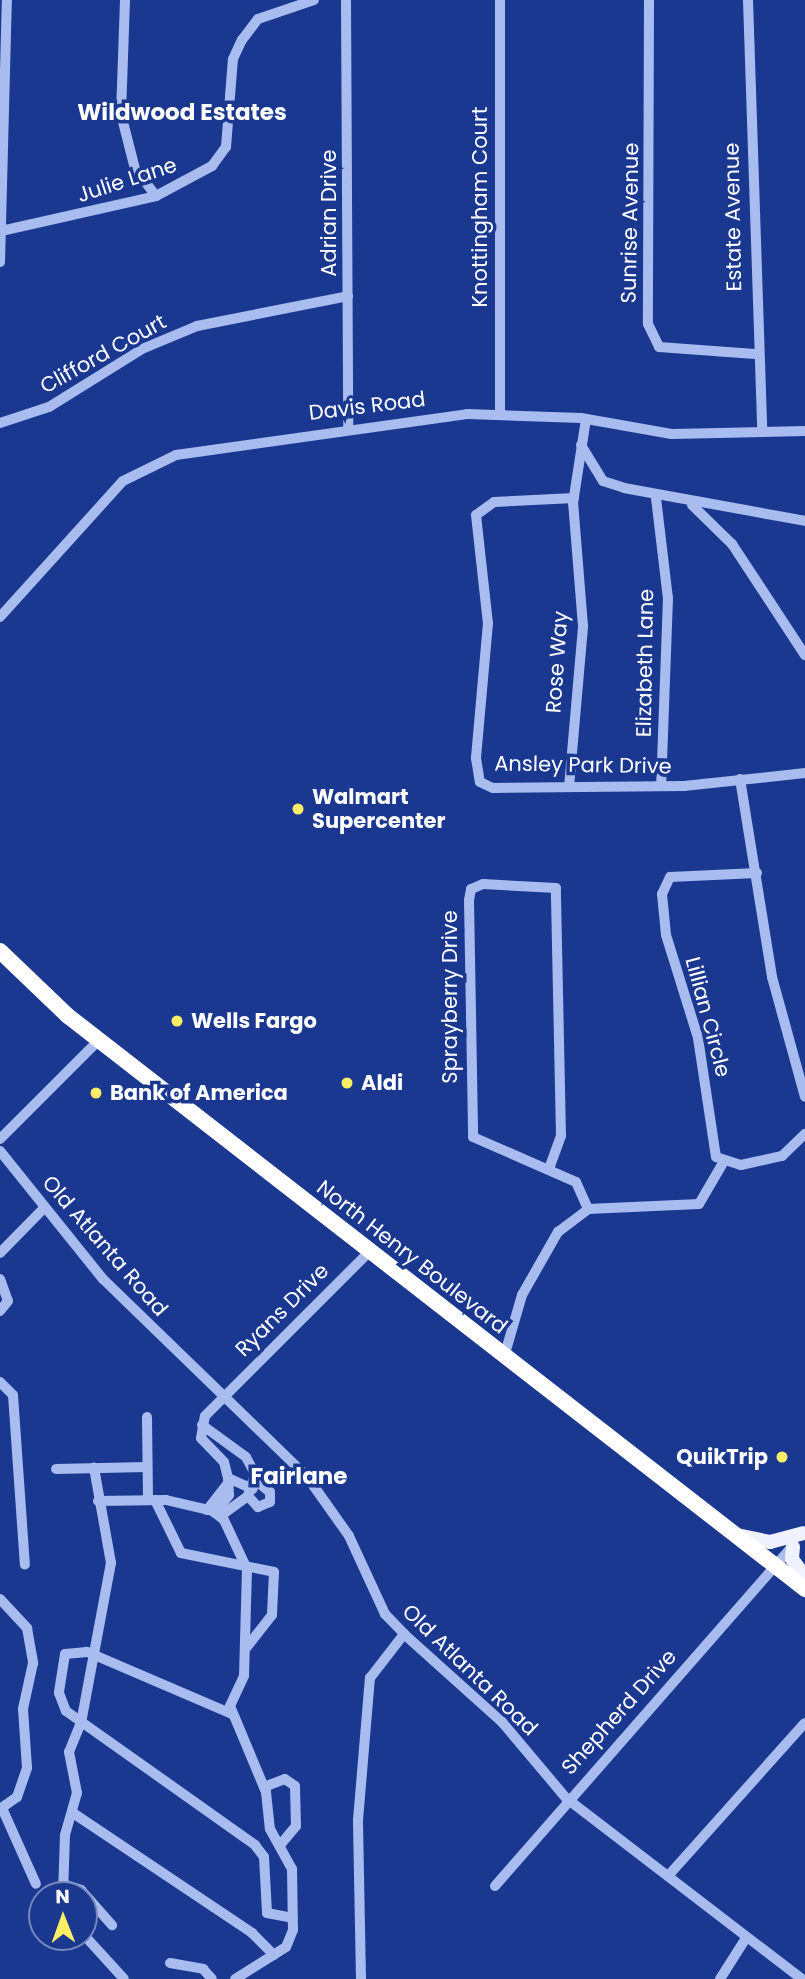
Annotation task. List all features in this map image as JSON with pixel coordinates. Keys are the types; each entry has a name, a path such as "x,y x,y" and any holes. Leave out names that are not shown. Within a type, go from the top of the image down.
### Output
{"highway":[{"name":"North Henry Boulevard","path":"0,951 99,1040 805,1589"}],"main road":[{"path":"733,1534 770,1542 804,1532"},
{"path":"793,1546 793,1559 805,1577"}],"street":[{"path":"0,262 7,0"},
{"path":"125,0 121,114 135,169 156,196"},
{"name":"Julie Lane","path":"1,231 156,196 188,183 226,147 233,59 258,19 314,0"},
{"name":"Adrian Drive","path":"346,0 348,427"},
{"name":"Knottingham Court","path":"499,413 500,0"},
{"name":"Sunrise Avenue","path":"649,0 648,324 659,348 755,354"},
{"name":"Estate Avenue","path":"748,0 755,354 762,432"},
{"name":"Clifford Court","path":"0,423 49,407 142,349 197,326 348,296"},
{"name":"Davis Road","path":"0,617 124,481 153,464 222,446 348,427 499,413 586,419 673,434 805,431"},
{"name":"Rose Way","path":"569,787 583,626 574,498 586,419"},
{"path":"581,445 603,481 656,499 805,521"},
{"name":"Ansley Park Drive","path":"574,498 484,504 476,523 488,623 477,774 493,788 661,786 805,773"},
{"name":"Elizabeth Lane","path":"656,499 668,598 661,786"},
{"path":"688,503 725,536 805,655"},
{"path":"740,779 777,1001 805,1097"},
{"name":"Lillian Circle","path":"723,1163 714,1144 693,1016 666,935 662,894 664,882 680,873 757,873"},
{"name":"Sprayberry Drive","path":"550,1166 561,1136 556,888 484,884 471,889 468,900 473,1137 550,1166 576,1182 588,1209"},
{"path":"0,1139 99,1040"},
{"path":"504,1357 522,1295 550,1239 588,1209 699,1204 723,1163 782,1156 805,1134"},
{"name":"Old Atlanta Road","path":"0,1151 103,1279 222,1397 280,1448 331,1506 371,1590 404,1634 502,1722 566,1798 802,1979"},
{"path":"0,1253 44,1208"},
{"name":"Ryans Drive","path":"202,1425 222,1397 370,1251"},
{"path":"0,1279 8,1301 0,1311"},
{"path":"0,1382 13,1395 25,1565"},
{"path":"147,1417 147,1467 152,1500 181,1553 271,1568 275,1577 272,1615 245,1649"},
{"path":"202,1425 201,1438 220,1458 228,1481 214,1513"},
{"path":"202,1425 246,1457 252,1488"},
{"path":"56,1469 147,1467"},
{"path":"65,1881 65,1840 77,1793 69,1752 81,1723 112,1558 98,1501 94,1468"},
{"path":"228,1481 252,1488"},
{"path":"98,1501 152,1500 214,1513 252,1488"},
{"path":"214,1513 246,1564 245,1649 232,1714 264,1787 269,1826 293,1873 293,1917 289,1942 236,1979"},
{"name":"Shepherd Drive","path":"495,1886 566,1798 776,1567 804,1532"},
{"path":"0,1598 27,1628 33,1663 23,1709 27,1768 17,1797 1,1808 35,1881"},
{"path":"361,1979 358,1820 370,1678 404,1634"},
{"path":"232,1714 94,1655 73,1649 65,1654 60,1699 81,1723 255,1844 264,1857 267,1913 293,1917"},
{"path":"668,1876 805,1723"},
{"path":"264,1787 285,1779 295,1786 296,1826 279,1846"},
{"path":"73,1813 252,1933 274,1955"},
{"path":"98,1909 112,1925"},
{"path":"720,1979 746,1938"},
{"path":"98,1950 124,1979"},
{"path":"170,1964 203,1969 212,1979"}],"place":[{"name":"Walmart Supercenter","path":"298,809"},
{"name":"Wells Fargo","path":"177,1021"},
{"name":"Aldi","path":"347,1083"},
{"name":"Bank of America","path":"96,1093"},
{"name":"QuikTrip","path":"782,1457"}],"district":[{"name":"Wildwood Estates","path":"182,112"},
{"name":"Fairlane","path":"299,1476"}]}
